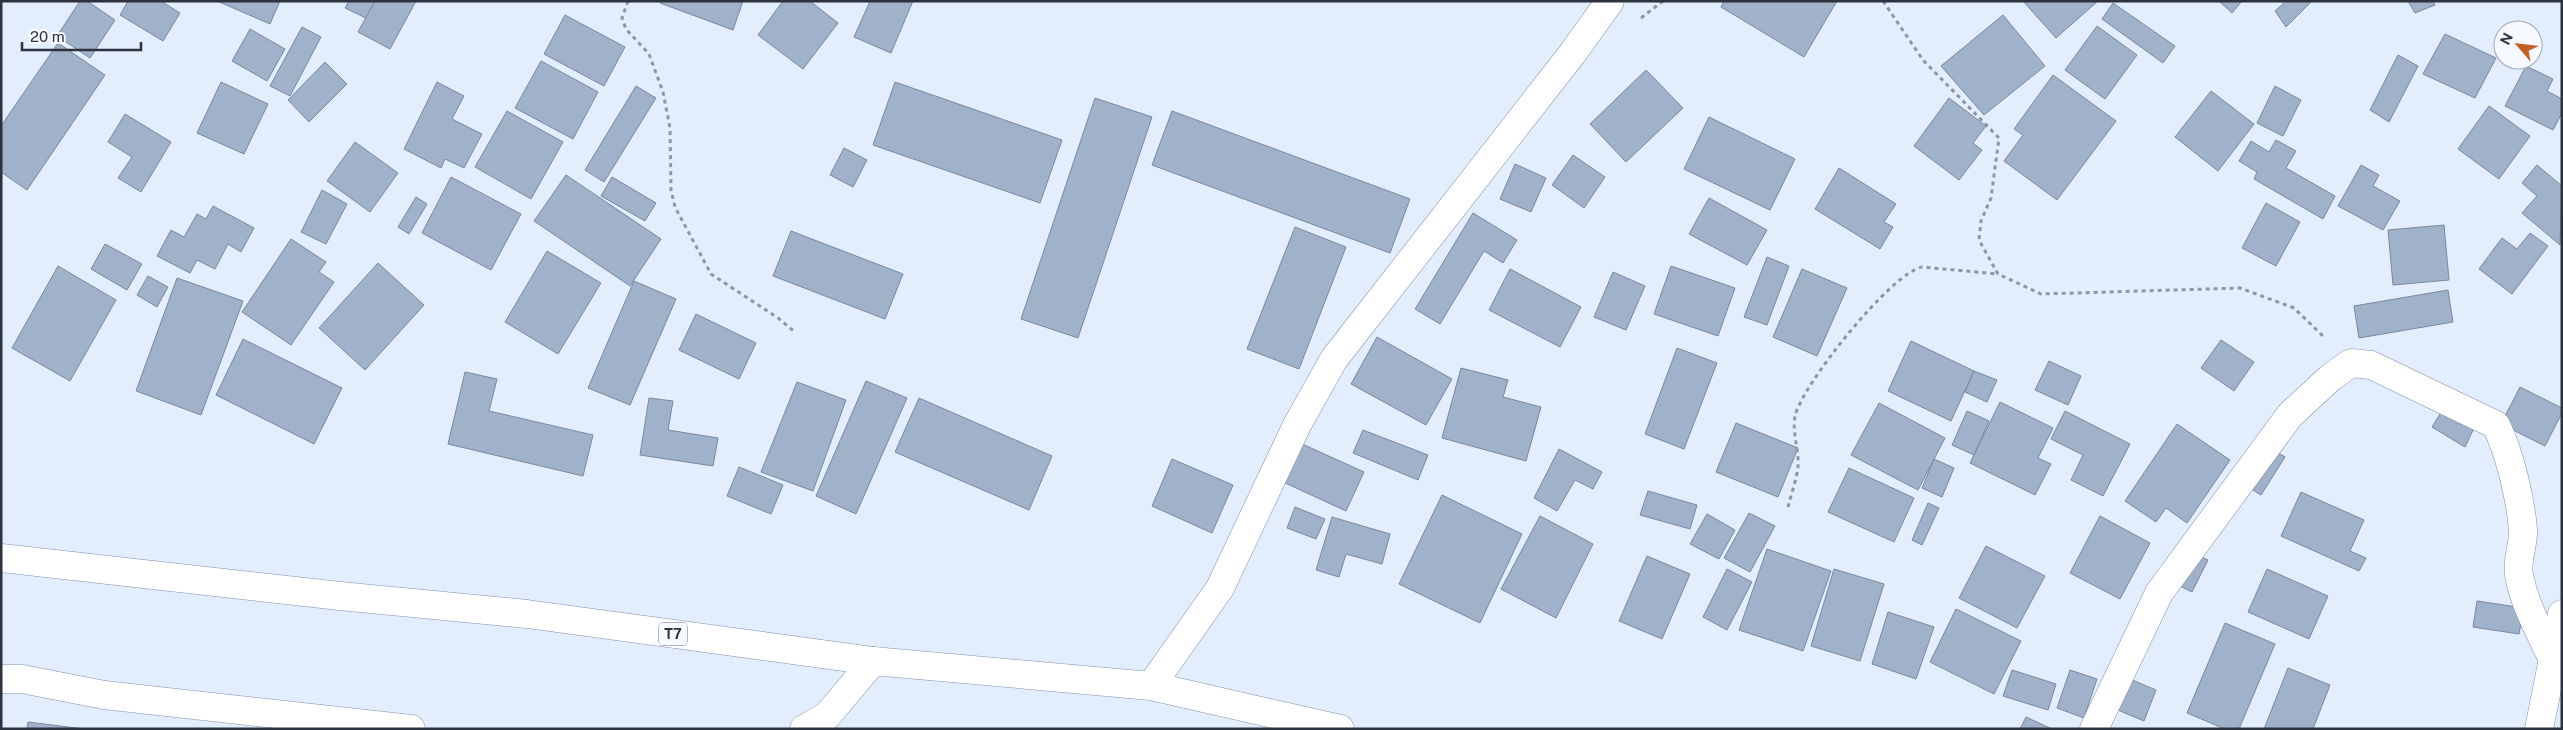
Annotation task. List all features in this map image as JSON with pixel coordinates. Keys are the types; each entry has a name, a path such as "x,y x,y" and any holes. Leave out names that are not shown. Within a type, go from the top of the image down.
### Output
{"main road":[{"path":"1151,686 1220,588 1297,425 1334,358 1572,54 1610,1"},
{"path":"2094,729 2159,593 2290,415 2330,378 2351,363 2371,365 2496,425 2505,444 2523,529 2523,550 2518,573 2535,620 2553,660"},
{"name":"T7","path":"1,558 340,596 527,614 873,661 1151,686 1340,729"},
{"path":"2539,729 2562,614"},
{"path":"804,729 827,716 873,661"},
{"path":"1,679 22,679 104,695 411,729"}],"path":[{"path":"628,1 622,18 626,29 648,54 663,92 670,128 671,190 675,207 711,274 778,318 796,333"},
{"path":"1883,1 1923,60 1999,138 1991,198 1981,221 1979,240 1998,274"},
{"path":"1788,507 1798,465 1794,435 1795,416 1805,391 1824,364 1888,290 1912,268 1922,267 1998,274 2041,294 2240,288 2294,308 2351,363"}],"building":[{"path":"80,1 87,1 115,20 90,58 57,36"},
{"path":"128,1 161,1 180,13 163,41 120,15"},
{"path":"217,1 280,1 270,24"},
{"path":"349,1 377,1 368,19 345,8"},
{"path":"375,1 416,1 390,49 358,32"},
{"path":"661,1 743,1 733,30 660,3"},
{"path":"783,1 810,1 838,23 803,69 758,35"},
{"path":"870,1 913,1 891,53 854,37"},
{"path":"1724,1 1837,1 1804,57 1721,7"},
{"path":"2023,1 2098,1 2056,38"},
{"path":"2219,1 2242,1 2232,13"},
{"path":"2286,1 2312,1 2286,27 2275,11"},
{"path":"2408,1 2433,1 2435,5 2415,13"},
{"path":"2113,3 2175,46 2163,63 2102,19"},
{"path":"565,15 625,47 604,86 544,54"},
{"path":"2003,15 2045,66 1984,115 1941,66"},
{"path":"2097,26 2137,55 2105,99 2065,70"},
{"path":"302,27 321,37 290,96 270,86"},
{"path":"250,29 285,49 267,81 232,61"},
{"path":"2445,34 2493,57 2493,64 2475,98 2423,74"},
{"path":"58,43 105,75 27,190 1,172 1,126"},
{"path":"2398,55 2418,66 2389,122 2370,110"},
{"path":"541,61 598,92 573,139 515,108"},
{"path":"325,62 347,84 309,122 288,100"},
{"path":"1646,70 1683,108 1626,162 1590,124"},
{"path":"2524,70 2534,70 2553,79 2547,91 2562,99 2562,113 2553,130 2505,106"},
{"path":"2053,75 2116,121 2057,200 2004,161 2023,135 2014,129"},
{"path":"221,82 268,104 244,154 197,133"},
{"path":"437,82 464,96 452,119 482,134 464,168 445,159 441,168 404,149"},
{"path":"895,82 1062,140 1040,203 873,145"},
{"path":"636,86 656,98 604,182 585,170"},
{"path":"2275,86 2301,100 2283,136 2257,123"},
{"path":"2211,91 2254,124 2218,171 2175,137"},
{"path":"1095,98 1152,117 1078,338 1021,319"},
{"path":"1949,98 1986,126 1973,143 1982,150 1959,180 1914,146"},
{"path":"2489,106 2530,136 2499,179 2458,149"},
{"path":"507,111 563,142 531,199 475,167"},
{"path":"1172,111 1410,199 1390,253 1152,165"},
{"path":"125,114 171,142 141,192 118,178 132,157 108,142"},
{"path":"1709,117 1795,159 1770,210 1684,169"},
{"path":"2276,140 2296,151 2286,168 2335,196 2323,219 2254,179 2257,172 2239,161 2251,141 2269,152"},
{"path":"355,142 398,173 370,212 327,181"},
{"path":"844,148 867,160 853,187 830,175"},
{"path":"1573,155 1605,177 1584,208 1552,185"},
{"path":"1515,164 1546,178 1531,212 1500,199"},
{"path":"2361,165 2379,175 2373,186 2400,201 2383,230 2338,206"},
{"path":"2537,165 2562,186 2560,245 2522,213 2537,196 2522,183"},
{"path":"1839,168 1896,204 1884,222 1893,227 1880,249 1815,209"},
{"path":"566,175 661,239 630,286 534,221"},
{"path":"451,177 521,214 491,270 422,233"},
{"path":"612,177 656,203 645,221 601,196"},
{"path":"322,190 347,204 326,244 301,232"},
{"path":"416,197 427,204 409,234 398,227"},
{"path":"1709,198 1767,230 1747,265 1689,234"},
{"path":"2266,203 2300,222 2276,266 2242,248"},
{"path":"213,206 254,228 241,252 228,244 215,269 197,260 190,273 157,256 171,230 184,237 197,214 206,219"},
{"path":"1473,213 1517,240 1503,263 1484,251 1440,324 1415,309"},
{"path":"2444,225 2449,280 2393,285 2388,230"},
{"path":"1295,227 1346,247 1299,369 1247,349"},
{"path":"791,231 903,274 885,319 773,276"},
{"path":"2530,233 2548,246 2512,294 2479,269 2502,238 2517,249"},
{"path":"291,239 326,262 319,272 334,282 291,345 242,312"},
{"path":"105,244 142,264 127,290 91,269"},
{"path":"547,251 601,283 558,354 505,322"},
{"path":"1767,257 1789,266 1767,325 1744,317"},
{"path":"378,263 424,305 365,370 319,328"},
{"path":"58,266 116,300 70,381 12,348"},
{"path":"1671,266 1735,288 1718,336 1654,314"},
{"path":"1510,269 1581,307 1560,347 1489,310"},
{"path":"1802,269 1847,288 1817,356 1773,337"},
{"path":"1613,272 1645,286 1626,330 1594,317"},
{"path":"148,276 168,287 157,307 137,295"},
{"path":"177,278 243,301 201,415 136,391"},
{"path":"634,281 676,299 630,405 588,388"},
{"path":"2448,290 2453,322 2359,338 2354,306"},
{"path":"696,314 756,343 739,379 679,350"},
{"path":"1377,337 1452,379 1426,425 1351,384"},
{"path":"243,339 342,388 314,444 216,395"},
{"path":"2221,340 2254,362 2234,391 2201,368"},
{"path":"1911,341 1974,371 1951,421 1888,391"},
{"path":"1677,348 1717,363 1684,449 1645,434"},
{"path":"2049,361 2081,376 2068,405 2035,390"},
{"path":"1461,368 1508,380 1503,397 1541,407 1526,461 1442,438"},
{"path":"1974,371 1997,380 1987,402 1965,392"},
{"path":"465,372 497,379 489,411 593,435 583,476 448,444"},
{"path":"866,381 907,398 856,514 816,496"},
{"path":"797,382 846,400 813,491 761,472"},
{"path":"2520,387 2562,408 2562,413 2545,446 2501,424"},
{"path":"649,398 673,401 668,430 718,438 713,466 640,455"},
{"path":"919,398 1052,456 1029,510 895,452"},
{"path":"2000,402 2053,428 2038,458 2051,464 2035,495 1970,463"},
{"path":"1879,403 1945,438 1918,490 1851,455"},
{"path":"2443,409 2476,424 2465,447 2432,427"},
{"path":"1967,411 1989,421 1974,455 1952,445"},
{"path":"2065,411 2130,444 2103,496 2071,480 2083,455 2051,439"},
{"path":"1736,423 1798,448 1778,497 1716,472"},
{"path":"2177,424 2230,460 2187,523 2166,508 2156,522 2125,501"},
{"path":"1363,430 1428,455 1418,480 1353,453"},
{"path":"2260,442 2285,457 2261,495 2237,480"},
{"path":"1300,443 1364,472 1346,511 1283,482"},
{"path":"1559,449 1602,472 1593,489 1575,480 1557,511 1534,498"},
{"path":"1172,459 1233,485 1212,533 1152,506"},
{"path":"1934,459 1954,468 1942,497 1922,488"},
{"path":"739,467 783,485 771,514 727,496"},
{"path":"1849,468 1914,498 1894,542 1828,512"},
{"path":"1648,491 1697,505 1690,529 1640,515"},
{"path":"2301,492 2364,520 2350,551 2366,558 2359,571 2281,536"},
{"path":"1442,495 1522,534 1480,623 1399,584"},
{"path":"1928,503 1939,508 1922,545 1912,540"},
{"path":"1295,507 1325,519 1316,539 1287,528"},
{"path":"1749,513 1775,526 1750,572 1724,558"},
{"path":"1707,514 1735,530 1719,559 1690,544"},
{"path":"1540,516 1593,544 1556,618 1501,589"},
{"path":"2100,516 2150,543 2120,599 2070,573"},
{"path":"1332,517 1390,534 1382,564 1346,554 1339,577 1316,570"},
{"path":"1986,546 2045,576 2017,628 1959,598"},
{"path":"1767,549 1831,571 1803,651 1739,630"},
{"path":"2184,549 2208,560 2192,592 2168,580"},
{"path":"1647,556 1690,574 1662,639 1619,621"},
{"path":"1727,569 1752,582 1727,630 1703,617"},
{"path":"1834,569 1884,584 1860,661 1811,646"},
{"path":"2267,569 2328,596 2309,639 2248,612"},
{"path":"2477,601 2524,608 2519,634 2473,627"},
{"path":"1956,609 2021,641 1994,694 1930,662"},
{"path":"1888,612 1934,627 1916,679 1872,664"},
{"path":"2225,623 2275,644 2239,729 2225,729 2187,713"},
{"path":"2288,668 2330,685 2313,729 2264,729"},
{"path":"2012,670 2056,684 2048,710 2003,696"},
{"path":"2070,670 2097,679 2084,718 2057,708"},
{"path":"2118,674 2156,690 2144,721 2106,705"},
{"path":"2026,717 2052,729 2020,729"},
{"path":"28,722 84,729 27,729"}]}
